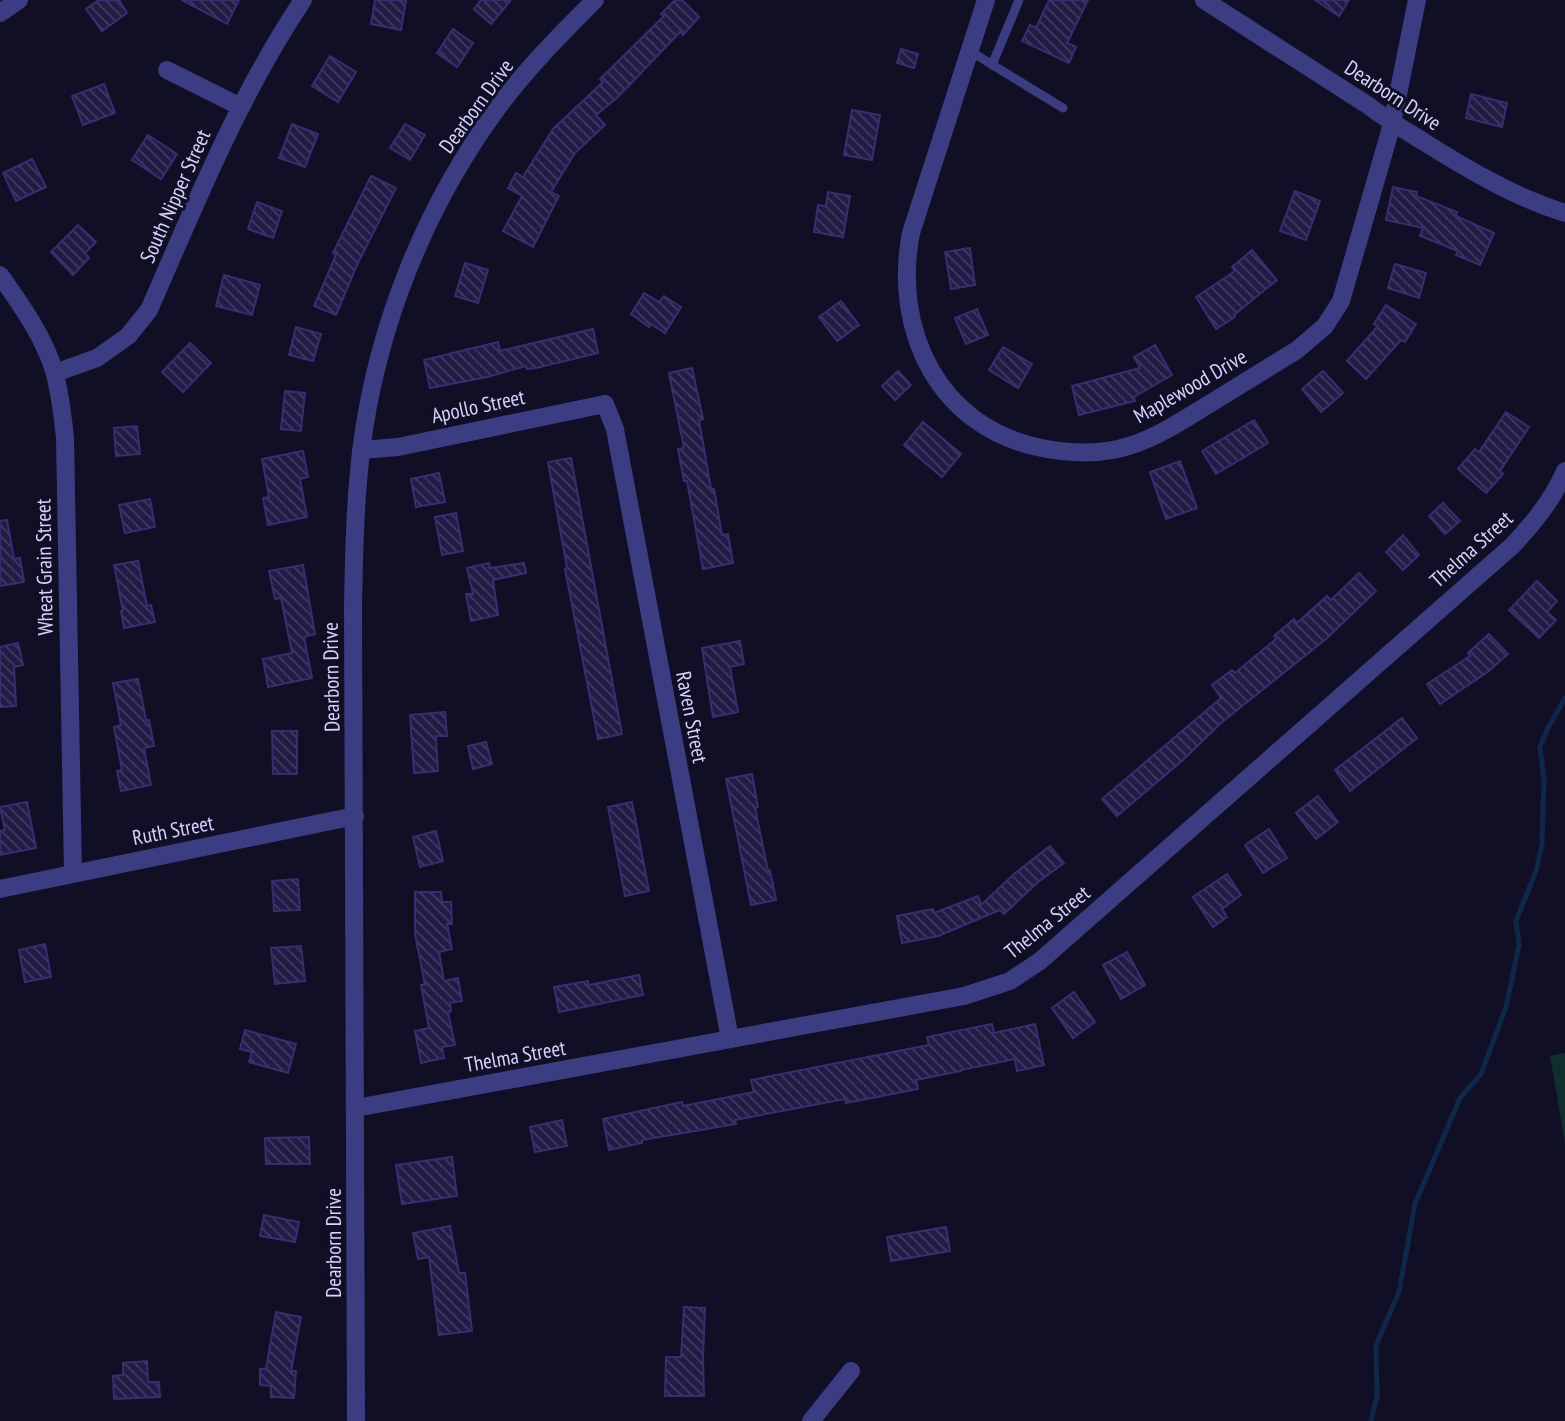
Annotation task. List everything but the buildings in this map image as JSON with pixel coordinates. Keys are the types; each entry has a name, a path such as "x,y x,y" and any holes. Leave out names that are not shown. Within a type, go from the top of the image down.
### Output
{"street":[{"path":"0,13 19,0"},
{"name":"South Nipper Street","path":"55,373 97,358 128,336 149,310 241,107 286,25 303,0"},
{"name":"Dearborn Drive","path":"356,1421 355,519 361,450 390,319 433,216 457,171 498,107 532,66 596,0"},
{"name":"Maplewood Drive","path":"986,0 911,233 906,295 922,355 938,383 951,398 999,433 1015,441 1060,452 1107,451 1148,439 1188,418 1297,350 1325,326 1341,301 1392,124 1416,0"},
{"name":"Dearborn Drive","path":"1204,0 1369,106 1392,124 1461,166 1509,191 1565,212"},
{"path":"167,70 241,107"},
{"name":"Wheat Grain Street","path":"0,275 38,334 55,373 65,438 73,873"},
{"name":"Apollo Street","path":"361,450 398,447 605,404"},
{"name":"Raven Street","path":"605,404 615,429 730,1039"},
{"name":"Thelma Street","path":"356,1108 964,996 1010,981 1040,961 1512,546 1528,530 1555,493 1565,471"},
{"name":"Ruth Street","path":"0,889 355,816"},
{"path":"811,1421 851,1371"}],"lane":[{"path":"992,65 1015,1"},
{"path":"970,51 1063,108"}],"green space":[{"path":"1565,1053 1565,1143 1550,1056"}],"waterway":[{"path":"1371,1421 1377,1397 1376,1345 1399,1292 1415,1204 1460,1098 1481,1074 1506,1007 1519,945 1516,921 1536,871 1542,844 1544,780 1540,747 1565,698"}]}
